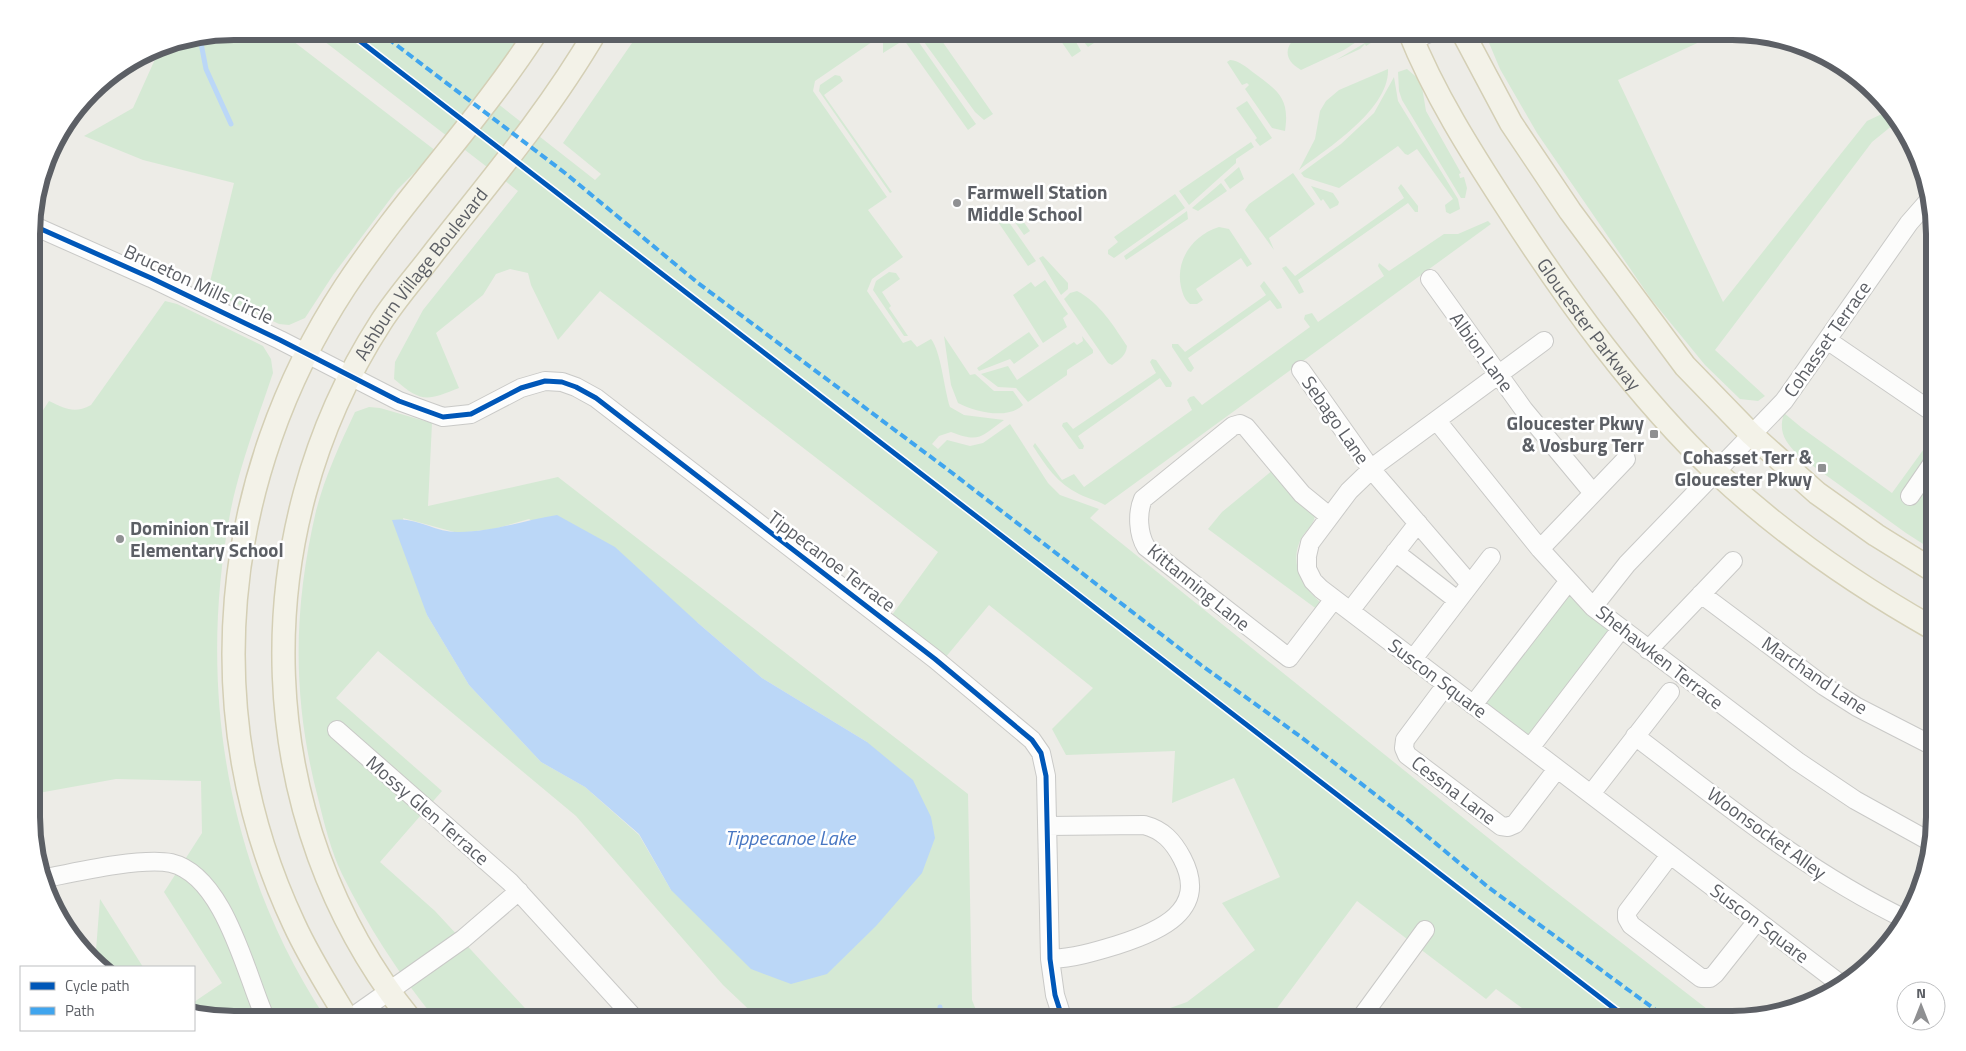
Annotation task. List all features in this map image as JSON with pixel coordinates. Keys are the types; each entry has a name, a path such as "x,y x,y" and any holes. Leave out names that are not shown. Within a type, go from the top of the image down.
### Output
{"main road":[{"path":"342,1011 316,968 293,923 263,843 243,758 233,669 232,630 236,589 252,500 262,459 273,428 306,353 346,286 396,216 499,87 531,40"},
{"name":"Ashburn Village Boulevard","path":"404,1011 388,991 357,938 322,863 297,782 284,701 283,630 287,581 296,526 310,472 350,377 392,307 541,115 591,40"},
{"name":"Gloucester Parkway","path":"1413,40 1438,95 1484,173 1536,252 1612,356 1662,415 1716,472 1796,540 1860,585 1926,624"},
{"path":"1467,40 1511,123 1570,211 1685,366 1750,434 1817,493 1876,535 1926,565"}],"street":[{"name":"Cohasset Terrace","path":"1593,607 1627,564 1750,434 1784,401 1909,223 1924,206"},
{"name":"Bruceton Mills Circle","path":"40,229 134,270 306,353 350,377"},
{"name":"Albion Lane","path":"1430,279 1524,410 1593,493"},
{"path":"1827,340 1926,408"},
{"name":"Suscon Square","path":"1544,342 1371,469 1349,491 1310,543 1307,569 1313,581 1334,599 1836,981"},
{"name":"Sebago Lane","path":"1301,370 1371,469 1470,584"},
{"name":"Tippecanoe Terrace","path":"350,377 399,401 443,417 471,414 521,388 544,381 562,382 576,386 596,398 928,654 1032,740 1041,753 1045,766 1050,959 1055,994 1060,1011"},
{"name":"Shehawken Terrace","path":"1437,421 1540,549 1568,582 1593,607 1797,761 1855,800 1925,839"},
{"name":"Kittanning Lane","path":"1329,516 1302,494 1246,427 1240,424 1233,426 1143,499 1139,508 1140,534 1146,547 1289,658 1334,599"},
{"path":"1540,549 1626,459"},
{"path":"1910,496 1926,473"},
{"path":"1350,611 1418,523"},
{"path":"1395,552 1457,600"},
{"path":"1412,659 1491,557"},
{"path":"1648,650 1733,561"},
{"path":"1473,705 1568,582"},
{"name":"Marchand Lane","path":"1701,594 1824,686 1926,743"},
{"path":"1530,748 1621,629"},
{"name":"Cessna Lane","path":"1446,685 1405,740 1404,748 1407,755 1501,826 1508,827 1515,824 1557,769"},
{"path":"1591,794 1670,692"},
{"name":"Mossy Glen Terrace","path":"338,730 519,891 628,1011"},
{"name":"Woonsocket Alley","path":"1636,736 1789,851 1838,884 1899,916"},
{"path":"1047,826 1144,825 1157,828 1176,846 1188,869 1190,882 1189,895 1183,908 1174,919 1154,932 1077,957 1050,959"},
{"path":"1670,855 1627,912 1627,918 1638,930 1702,978 1710,978 1757,921"},
{"path":"50,877 150,862 170,863 189,870 201,880 221,907 262,1010"},
{"path":"360,1011 463,939 519,891"},
{"path":"1366,1011 1425,930"}],"green space":[{"path":"221,40 292,40 436,151 397,190 333,275 305,318 289,325 279,324 208,290 234,183 143,160 84,136 133,108 156,57 172,50"},
{"path":"323,40 522,40 483,92 595,180 601,174 563,143 633,40 875,40 815,81 813,91 887,197 868,210 903,257 872,279 867,291 903,343 911,340 917,347 931,339 940,361 950,407 964,415 1004,420 990,431 974,438 951,432 939,436 932,444 938,449 947,440 970,446 983,443 1010,424 1048,483 1060,495 1099,509 1090,518 1547,885 1710,1011 1526,1011 1496,989 1486,999 1357,901 1275,1011 1162,1011 1187,1002 1255,950 1222,903 1280,877 1234,778 1172,803 1175,751 1066,755 1052,729 1093,688 989,605 945,658 892,615 938,552 600,291 558,340 531,285 528,273 510,269 496,274 483,295 436,333 459,388 439,395 425,397 411,392 394,379 395,362 423,310 518,191"},
{"path":"886,40 904,40 883,53 883,42"},
{"path":"904,40 917,40 976,124 968,130"},
{"path":"923,40 941,40 993,114 984,120 975,112"},
{"path":"1060,40 1075,40 1081,51 1072,57"},
{"path":"1082,40 1096,40 1097,41 1088,47"},
{"path":"1293,40 1359,40 1344,50 1301,70 1290,61 1288,56 1289,45"},
{"path":"1370,40 1374,40 1366,46 1365,44 1360,49 1336,60"},
{"path":"1488,40 1704,40 1618,80 1723,302 1867,121 1884,113 1893,125 1872,142 1715,350 1765,396 1758,401 1740,399 1705,365 1651,299 1537,133 1500,69"},
{"path":"1230,60 1246,67 1270,85 1280,96 1286,111 1285,131 1272,128 1245,89 1249,85 1247,83 1242,85 1227,62"},
{"path":"1388,69 1386,84 1379,99 1368,113 1355,127 1299,170 1315,139 1320,111 1326,101 1339,90"},
{"path":"1407,69 1421,81 1426,111 1461,173 1459,174 1460,178 1464,177 1467,188 1465,198 1461,198 1402,100 1399,91 1398,72"},
{"path":"835,75 840,76 843,81 824,95 892,192 890,193 819,91 820,85"},
{"path":"1394,77 1398,101 1458,199 1460,209 1450,214 1446,212 1445,205 1453,199 1417,149 1408,155 1398,146 1339,188 1304,177 1301,173 1341,144 1374,113"},
{"path":"1247,101 1272,138 1260,146 1255,140 1257,138 1236,108"},
{"path":"1251,142 1254,147 1236,159 1236,163 1189,205 1179,191"},
{"path":"1239,167 1244,179 1230,189 1224,180"},
{"path":"1293,173 1315,204 1269,238 1274,250 1245,210 1249,204"},
{"path":"1221,183 1227,191 1198,211 1192,208"},
{"path":"1401,184 1418,206 1418,212 1415,212 1408,203 1298,280 1304,292 1299,294 1282,268 1286,266 1295,276 1404,198 1398,188"},
{"path":"1311,186 1333,193 1339,202 1338,205 1330,209 1323,199 1321,201"},
{"path":"1175,194 1185,208 1114,258 1108,254 1108,250 1118,242 1114,237"},
{"path":"1016,211 1030,231 1024,235 1010,215"},
{"path":"1187,211 1188,219 1126,260 1124,256"},
{"path":"1006,218 1036,261 1028,266 998,222"},
{"path":"1488,221 1491,224 1105,505 1071,490 1047,467 1033,446 1035,443 1062,480 1074,474 1084,487 1192,410 1187,400 1190,397 1194,396 1202,405 1310,327 1304,319 1305,315 1312,313 1318,322 1384,276 1378,266 1379,263 1389,271 1444,234 1458,234"},
{"path":"1219,227 1229,229 1252,264 1247,267 1241,258 1196,289 1203,300 1197,304 1190,304 1185,298 1181,287 1181,267 1184,258 1194,242 1201,236"},
{"path":"1043,256 1068,283 1068,289 1061,295 1039,258"},
{"path":"889,272 896,273 900,279 882,292 891,306 889,308 908,336 904,336 873,290 876,281"},
{"path":"1045,280 1068,314 1063,318 1067,327 1043,343 1013,295 1031,282 1035,287"},
{"path":"1264,281 1282,308 1277,309 1270,300 1188,358 1194,368 1191,372 1188,371 1172,347 1172,344 1178,344 1185,352 1266,295 1260,286"},
{"path":"1077,291 1099,308 1127,346 1124,355 1112,365 1108,363 1064,299 1070,293"},
{"name":"Dominion Trail Elementary School","path":"165,301 177,304 263,346 271,359 273,373 244,461 230,514 221,580 217,646 220,711 229,776 244,840 265,902 293,962 322,1011 221,1011 195,1007 195,1001 222,983 164,892 202,833 201,781 116,779 40,793 40,415 49,401 75,410 91,405"},
{"path":"1029,332 1039,346 1014,364 1010,359 979,371 977,368"},
{"path":"944,336 970,375 975,374 994,391 1013,391 1023,405 1009,412 991,413 982,412 958,403 951,385"},
{"path":"1082,336 1093,350 1093,353 1067,370 1067,375 1028,402 1016,388 998,387 981,374 1008,366 1017,380 1074,342 1077,345 1083,341"},
{"path":"1152,359 1156,360 1172,383 1171,387 1166,387 1160,378 1078,436 1084,446 1083,449 1079,449 1062,426 1063,423 1067,422 1073,429 1156,373 1150,362"},
{"path":"369,407 380,408 432,423 428,506 558,477 968,794 972,1000 976,1011 750,1011 723,985 576,816 378,651 336,698 442,791 380,862 435,911 528,1011 429,1011 385,950 362,912 338,865 323,817 303,725 299,654 303,584 316,511 338,448 355,412","holes":["403,518 458,533 494,529 529,519 698,623 762,678 867,742 671,890 639,835 585,787 541,762 469,685 427,615"]},
{"path":"1784,413 1892,493 1926,446 1926,546 1798,455 1786,441 1782,431"},
{"path":"1274,469 1315,514 1312,524 1302,537 1296,555 1299,573 1303,581 1313,596 1320,602 1318,610 1208,529 1222,512"},
{"path":"1565,594 1571,594 1609,627 1611,633 1534,734 1525,735 1486,705 1486,697"},
{"path":"100,899 142,966 110,966 96,953"}],"water":[{"name":"Tippecanoe Lake","path":"557,515 615,547 698,623 762,678 867,742 913,780 931,817 935,838 922,873 876,926 827,974 791,984 751,969 671,890 639,834 585,787 541,762 469,685 427,615 392,520 409,520 442,530 459,532 497,528"}],"waterway":[{"path":"201,43 206,69 231,124"},
{"path":"940,1007 940,1011"}],"marked path":[{"path":"390,40 565,173 698,283 951,472 1201,665 1301,737 1403,816 1488,887 1657,1011"}],"cycle path":[{"path":"359,40 1618,1011"},
{"path":"40,229 151,278 280,340 399,401 443,417 471,414 521,388 545,381 562,382 596,398 935,659 1032,740 1041,753 1046,776 1050,959 1055,995 1060,1011"}],"place":[{"name":"Farmwell Station Middle School","path":"957,203"},
{"name":"Gloucester Pkwy & Vosburg Terr","path":"1654,434"},
{"name":"Cohasset Terr & Gloucester Pkwy","path":"1822,468"},
{"name":"Dominion Trail Elementary School","path":"120,539"}]}
